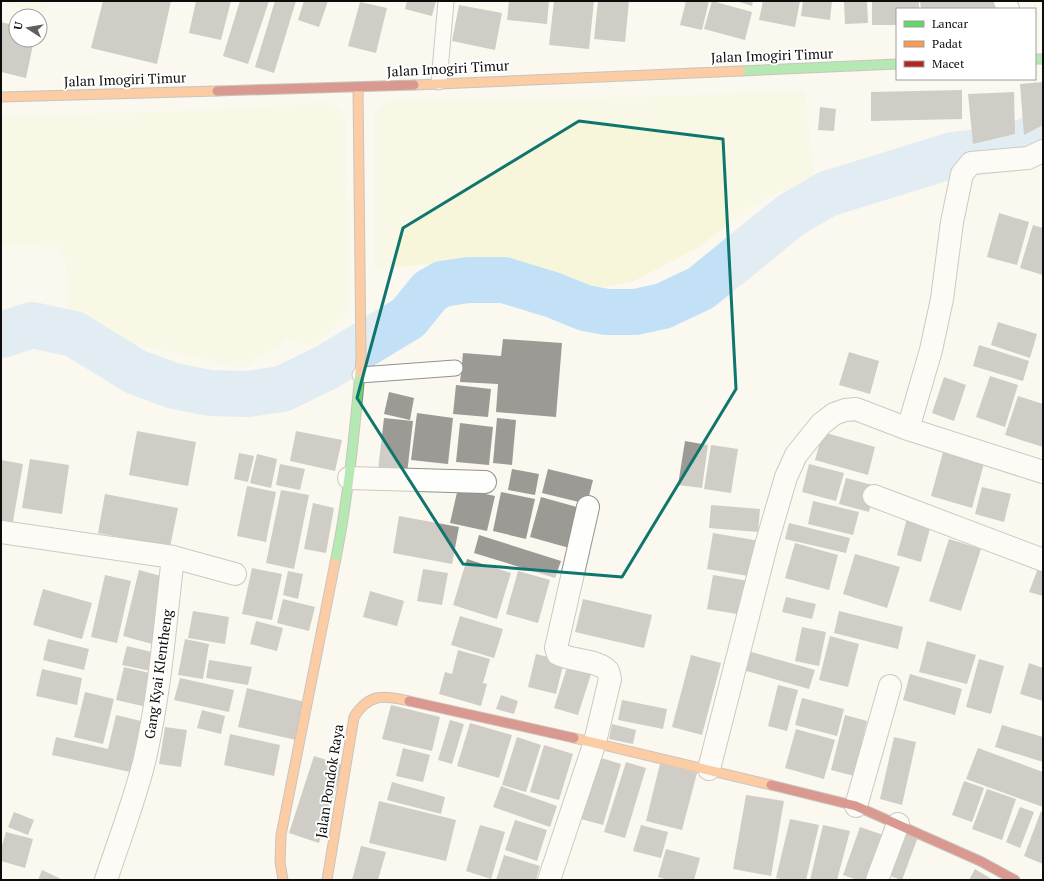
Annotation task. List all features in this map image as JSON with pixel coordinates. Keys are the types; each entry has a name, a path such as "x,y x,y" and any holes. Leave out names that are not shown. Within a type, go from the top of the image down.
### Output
{"street":[{"name":"Jalan Imogiri Timur","path":"1,97 358,87 439,82 896,64"},
{"path":"283,880 280,862 281,835 344,520 360,375 358,87"},
{"path":"908,429 931,350 942,299 952,222 962,174 971,162 1028,158 1043,151"},
{"path":"710,769 767,542 786,477 796,455 822,424 834,414 845,410 856,409 908,429 1043,472"},
{"path":"349,478 485,482"},
{"path":"874,496 1043,560"},
{"path":"549,880 595,742 608,689 610,674 603,666 561,655 557,652 556,648 588,507"},
{"path":"1,532 173,557 235,574"},
{"name":"Gang Kyai Klentheng","path":"106,880 138,784 157,699 173,557"},
{"path":"856,806 890,686"},
{"name":"Jalan Pondok Raya","path":"327,880 354,717 361,705 375,697 388,696 595,742"},
{"path":"595,742 856,806 980,861 1015,880"},
{"path":"877,880 898,824"}],"lane":[{"path":"439,82 446,1"},
{"path":"360,375 455,368"}],"highlighted area":[{"path":"579,121 723,139 736,389 622,577 463,564 357,398 403,228"}],"shaded area":[{"path":"3,1 48,1 46,8 25,8"},
{"path":"805,91 814,182 782,191 755,204 699,247 634,281 593,289 564,288 508,270 476,269 430,274 429,264 374,269 374,114 381,106 389,101 604,98"},
{"path":"327,102 340,109 346,120 347,314 315,345 303,344 287,338 275,349 259,356 244,368 112,339 75,318 67,307 67,268 59,247 1,244 1,117 212,110"}],"building":[{"path":"103,1 171,1 157,64 91,48"},
{"path":"196,1 231,1 221,40 189,33"},
{"path":"240,1 269,1 248,64 223,56"},
{"path":"275,1 296,1 274,73 255,67"},
{"path":"304,1 328,1 319,27 298,20"},
{"path":"407,1 436,1 432,16 405,9"},
{"path":"509,1 549,1 547,24 507,20"},
{"path":"554,1 594,1 589,49 549,45"},
{"path":"598,1 629,1 625,42 594,39"},
{"path":"686,1 709,1 702,30 680,25"},
{"path":"712,1 752,12 745,40 704,29"},
{"path":"736,1 753,1 752,6"},
{"path":"763,1 800,1 795,27 759,20"},
{"path":"803,1 832,1 830,20 801,16"},
{"path":"844,1 867,1 868,23 845,24"},
{"path":"872,1 919,1 919,8 896,8 896,25 872,25"},
{"path":"920,1 996,1 999,8 921,8"},
{"path":"360,2 387,8 376,53 348,46"},
{"path":"459,5 502,13 495,50 452,41"},
{"path":"1,22 8,24 8,48 32,48 26,78 1,72"},
{"path":"1043,82 1043,125 1024,135 1020,84"},
{"path":"962,90 962,119 871,121 871,92"},
{"path":"1014,92 1015,134 973,144 968,94"},
{"path":"820,107 836,109 834,131 818,130"},
{"path":"999,213 1029,222 1017,265 987,257"},
{"path":"1033,225 1043,228 1043,275 1020,268"},
{"path":"998,322 1037,334 1030,358 991,345"},
{"path":"503,339 562,343 556,417 496,412 498,384 460,382 463,353 501,356"},
{"path":"979,345 1029,361 1023,381 973,366"},
{"path":"849,352 879,361 870,394 839,385"},
{"path":"990,376 1018,385 1005,427 976,417"},
{"path":"944,377 966,385 954,421 932,413"},
{"path":"456,385 491,389 488,417 453,414"},
{"path":"389,392 414,398 410,420 384,414"},
{"path":"1018,396 1043,404 1043,447 1005,435"},
{"path":"417,413 453,418 448,464 411,460"},
{"path":"384,418 413,421 407,474 378,470"},
{"path":"497,418 516,420 512,465 493,463"},
{"path":"460,423 493,427 489,465 456,462"},
{"path":"137,431 196,442 188,486 129,475"},
{"path":"296,431 342,440 335,471 290,461"},
{"path":"823,432 875,447 868,475 815,460"},
{"path":"685,441 708,445 702,488 678,485"},
{"path":"711,445 738,449 731,493 704,489"},
{"path":"945,445 986,456 972,508 931,496"},
{"path":"239,453 254,456 248,482 234,479"},
{"path":"257,454 277,459 271,488 250,483"},
{"path":"30,459 69,465 62,514 22,508"},
{"path":"1,460 23,464 12,527 1,525"},
{"path":"280,464 305,469 300,490 276,485"},
{"path":"809,464 844,473 836,501 802,492"},
{"path":"512,469 539,474 535,495 508,490"},
{"path":"548,469 593,480 587,504 542,493"},
{"path":"846,478 876,486 869,512 839,504"},
{"path":"247,486 276,492 266,542 237,536"},
{"path":"982,487 1011,494 1004,522 975,514"},
{"path":"458,488 495,496 487,531 450,523"},
{"path":"281,490 309,495 294,569 266,563"},
{"path":"501,492 535,499 526,539 493,531"},
{"path":"105,494 178,508 170,547 98,533"},
{"path":"541,497 584,509 573,549 530,537"},
{"path":"813,501 859,512 853,535 808,524"},
{"path":"313,503 334,508 326,553 304,549"},
{"path":"711,505 760,509 758,532 709,528"},
{"path":"908,515 932,521 921,562 897,555"},
{"path":"399,516 459,527 452,564 393,553"},
{"path":"789,523 850,538 846,553 785,539"},
{"path":"713,533 760,541 754,577 707,569"},
{"path":"479,535 561,561 555,578 474,553"},
{"path":"949,539 981,549 961,611 929,601"},
{"path":"795,543 838,555 829,590 785,578"},
{"path":"855,554 900,567 887,608 843,594"},
{"path":"467,559 511,573 497,619 453,605"},
{"path":"1040,563 1043,564 1043,596 1029,592"},
{"path":"252,568 282,574 272,620 242,614"},
{"path":"423,569 448,573 442,605 417,601"},
{"path":"139,570 168,578 152,644 123,636"},
{"path":"288,571 303,574 298,599 283,595"},
{"path":"518,571 550,580 538,623 506,614"},
{"path":"105,575 131,581 117,643 91,637"},
{"path":"713,575 749,581 743,615 707,609"},
{"path":"43,589 92,603 82,639 33,625"},
{"path":"370,591 404,601 397,626 363,617"},
{"path":"786,597 816,604 812,619 782,612"},
{"path":"283,599 315,607 309,631 277,623"},
{"path":"583,599 652,615 644,648 575,632"},
{"path":"193,611 229,617 225,644 188,638"},
{"path":"839,611 903,627 898,649 834,633"},
{"path":"460,616 503,629 494,658 451,645"},
{"path":"256,621 283,628 277,651 250,644"},
{"path":"802,627 826,632 819,666 795,661"},
{"path":"830,636 859,644 848,687 819,680"},
{"path":"48,639 89,649 84,670 43,660"},
{"path":"185,639 209,644 203,679 178,675"},
{"path":"927,641 976,655 967,684 919,672"},
{"path":"127,646 160,654 155,672 122,665"},
{"path":"458,650 490,659 483,683 487,684 481,706 439,694 445,672 452,674"},
{"path":"748,651 815,670 809,689 743,670"},
{"path":"536,654 564,661 556,694 528,687"},
{"path":"691,655 721,663 702,735 672,727"},
{"path":"979,659 1004,666 991,714 966,707"},
{"path":"209,660 252,667 248,685 206,678"},
{"path":"1029,663 1043,668 1043,701 1020,694"},
{"path":"568,664 592,671 578,715 554,708"},
{"path":"124,667 154,674 147,707 116,700"},
{"path":"42,669 82,678 77,705 36,696"},
{"path":"910,674 962,689 955,715 903,700"},
{"path":"180,678 234,690 229,712 174,700"},
{"path":"778,685 798,690 787,731 768,726"},
{"path":"247,688 305,702 296,740 238,727"},
{"path":"85,692 114,699 103,744 74,737"},
{"path":"501,695 518,701 514,714 496,709"},
{"path":"802,698 844,709 837,736 795,725"},
{"path":"622,700 667,709 663,729 618,720"},
{"path":"391,705 440,717 432,751 382,739"},
{"path":"202,710 225,716 221,734 197,728"},
{"path":"116,715 141,721 130,772 52,755 56,737 108,749"},
{"path":"845,715 867,721 854,776 831,770"},
{"path":"450,720 464,724 452,764 438,760"},
{"path":"470,723 512,735 499,778 457,766"},
{"path":"612,724 636,730 633,744 609,739"},
{"path":"1002,725 1043,737 1043,762 995,747"},
{"path":"165,727 187,730 181,767 159,764"},
{"path":"796,729 835,740 824,779 785,768"},
{"path":"230,734 280,745 274,776 224,765"},
{"path":"517,737 541,745 526,792 502,785"},
{"path":"894,737 916,742 902,805 880,799"},
{"path":"544,745 573,754 559,800 530,792"},
{"path":"403,748 430,755 423,782 396,776"},
{"path":"978,748 1043,772 1043,807 966,779"},
{"path":"314,756 343,765 319,843 289,833"},
{"path":"595,756 621,764 603,825 577,818"},
{"path":"626,762 646,768 625,838 604,832"},
{"path":"660,764 697,773 682,830 646,821"},
{"path":"964,781 984,788 972,822 952,815"},
{"path":"392,782 445,797 441,814 387,800"},
{"path":"501,786 557,806 550,827 493,807"},
{"path":"987,789 1016,799 1002,840 972,829"},
{"path":"746,795 784,801 771,876 733,869"},
{"path":"379,801 456,820 446,861 369,843"},
{"path":"1020,807 1034,812 1020,848 1006,842"},
{"path":"1041,811 1043,812 1043,864 1024,856"},
{"path":"14,812 34,820 28,835 8,827"},
{"path":"790,819 819,825 806,880 787,880 776,878"},
{"path":"515,820 547,830 537,861 505,850"},
{"path":"480,825 505,832 491,879 466,871"},
{"path":"641,825 668,832 661,858 633,851"},
{"path":"823,825 850,831 837,880 810,880"},
{"path":"860,827 889,837 874,880 858,880 843,875"},
{"path":"901,830 918,837 902,880 884,874"},
{"path":"6,832 33,839 25,868 1,861 1,849"},
{"path":"361,846 386,852 378,880 352,880"},
{"path":"666,849 700,858 694,880 668,880 658,877"},
{"path":"504,855 540,866 536,880 496,880"},
{"path":"975,869 993,880 969,880"},
{"path":"42,870 63,880 38,880"}],"waterway":[{"path":"1,335 32,325 74,334 136,372 174,386 210,393 248,394 282,389 327,367 408,318 430,291 442,284 468,280 504,280 553,295 585,308 607,312 635,312 663,306 701,288 791,215 827,194 953,155 1009,148 1043,134"}],"traffic: fast":[{"path":"1036,59 1043,59"},
{"path":"741,71 896,64"},
{"path":"335,563 347,492 360,373"}],"traffic: slow":[{"path":"414,85 741,71"},
{"path":"358,87 360,373"},
{"path":"1,97 217,91"},
{"path":"283,880 280,862 281,835 335,563"},
{"path":"327,880 354,717 360,709 371,700 385,697 409,701"},
{"path":"574,738 771,785"}],"traffic: jam":[{"path":"217,91 414,85"},
{"path":"409,701 574,738"},
{"path":"771,785 856,806 980,861 1015,880"}]}
